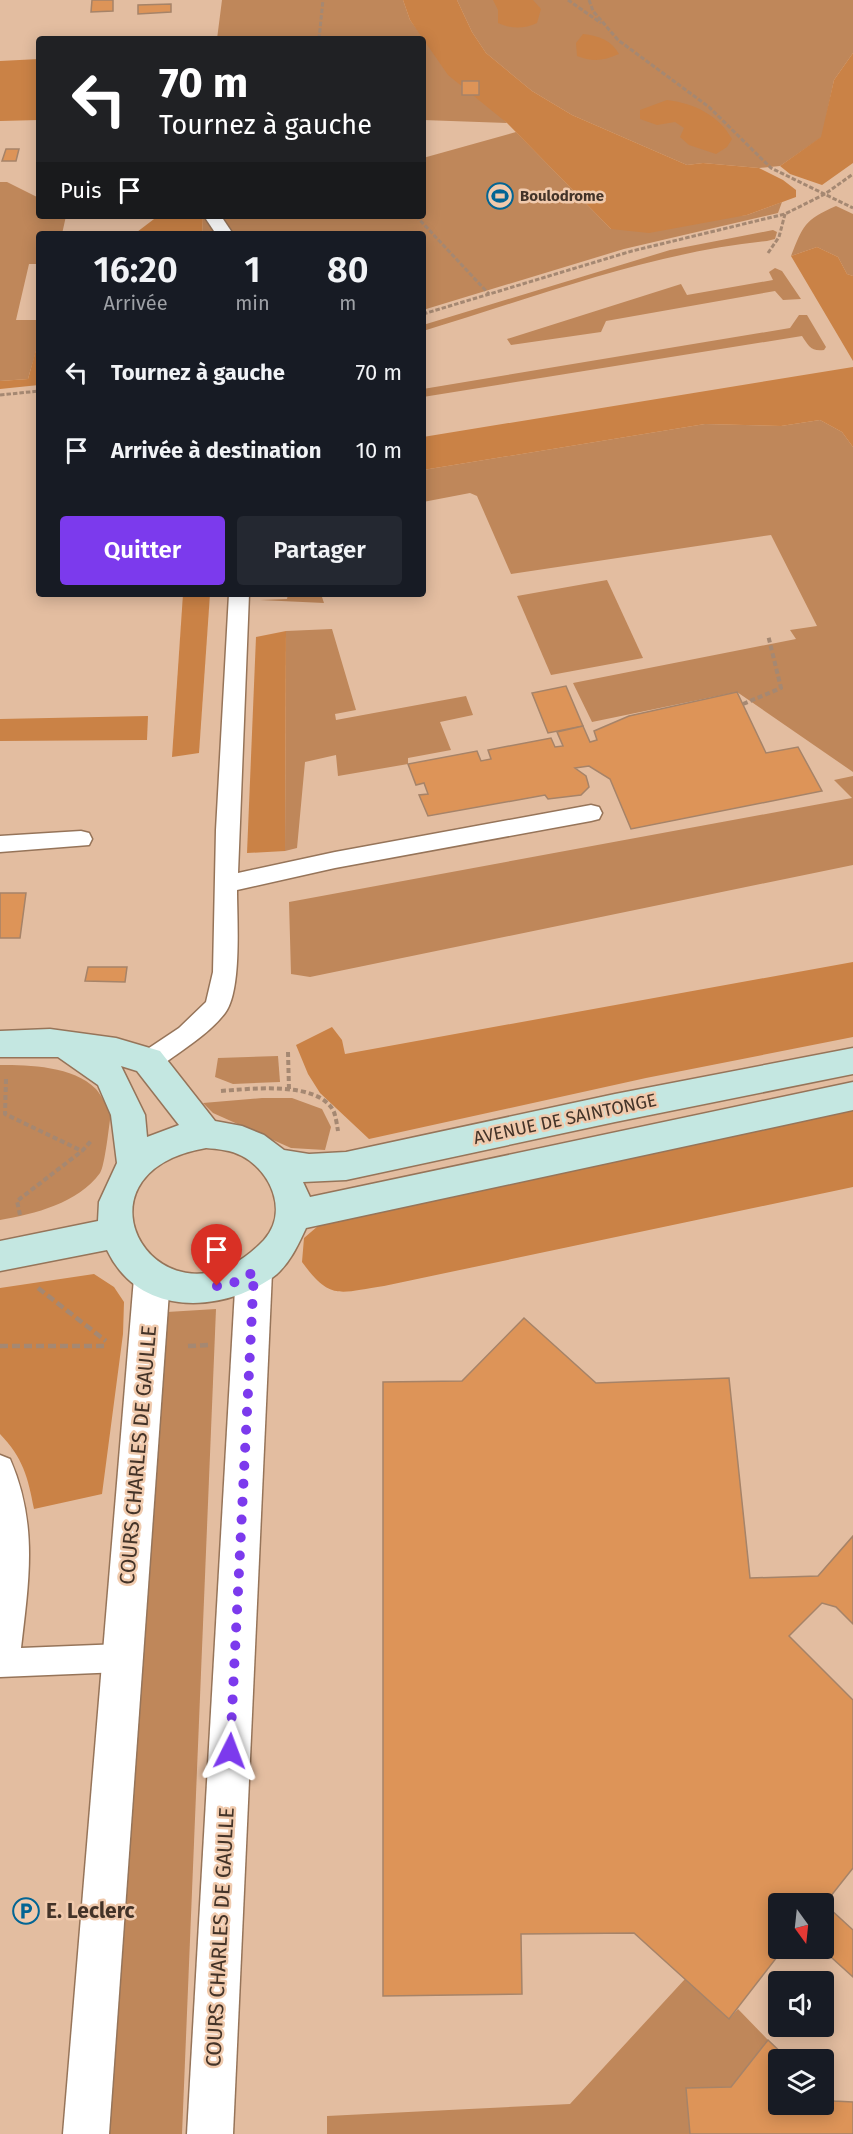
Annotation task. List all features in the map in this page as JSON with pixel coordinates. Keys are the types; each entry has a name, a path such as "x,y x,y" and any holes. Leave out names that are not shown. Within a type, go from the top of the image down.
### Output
{"main road":[{"path":"4,1044 50,1042 116,1051 148,1061 206,1134"},
{"path":"66,1045 110,1076 128,1115 134,1166"},
{"name":"AVENUE DE SAINTONGE","path":"277,1163 309,1168 346,1166 853,1061"},
{"path":"293,1216 853,1096"},
{"path":"206,1134 227,1136 246,1141 263,1150 277,1163 293,1197 293,1216 286,1237 273,1256 254,1272 231,1284 204,1288 177,1287 152,1278 136,1266 123,1251 115,1233 114,1209 120,1187 134,1166 154,1149 179,1139 206,1134"},
{"path":"13,1253 115,1233"}],"street":[{"name":"COURS CHARLES DE GAULLE","path":"210,2134 254,1272"},
{"name":"COURS CHARLES DE GAULLE","path":"86,2134 152,1278"}],"lane":[{"path":"148,1061 187,1035 218,1006 225,972 227,830 239,597"},
{"path":"226,884 336,860 591,813"},
{"path":"0,844 81,839"},
{"path":"0,1468 9,1492 14,1526 15,1570 2,1663 121,1659"}],"path":[{"path":"319,36 323,0"},
{"path":"568,0 604,25 637,56 709,107 771,168 853,208"},
{"path":"589,0 593,11 604,25"},
{"path":"426,313 632,251 785,214 825,194 853,174"},
{"path":"768,253 779,237 785,214"},
{"path":"419,219 489,294"},
{"path":"0,395 36,391"},
{"path":"743,704 781,687 768,635"},
{"path":"4,1044 3,1114 82,1151"},
{"path":"288,1052 289,1089"},
{"path":"0,1346 114,1346 32,1282 13,1253 17,1201 82,1151 99,1132 128,1115"}],"shaded area":[{"path":"222,0 403,0 410,20 422,36 217,36"},
{"path":"403,0 457,0 472,32 486,53 532,91 572,115 687,165 703,163 759,168 783,180 796,190 796,197 747,215 649,233 611,229 507,123 448,75 426,43 426,36 421,36 410,20"},
{"path":"457,0 853,0 853,53 834,80 822,137 780,166 759,168 703,163 687,165 572,115 532,91 486,53 472,32"},
{"path":"493,0 533,0 541,9 537,23 518,28 498,23 498,10"},
{"path":"583,34 604,40 612,45 619,54 598,60 577,56 576,43"},
{"path":"426,41 507,123 426,120"},
{"path":"853,53 853,163 822,185 790,174 780,166 821,137 834,80"},
{"path":"36,59 36,120 0,121 0,61"},
{"path":"667,100 696,107 713,117 732,139 727,147 716,154 689,145 680,137 684,128 675,122 657,125 640,119 640,110"},
{"name":"Boulodrome","path":"516,132 611,229 747,215 782,202 778,213 624,249 426,309 426,231 202,231 203,219 426,219 426,157"},
{"path":"0,182 7,182 36,196 36,219 65,219 63,231 36,231 36,264 29,264 16,320 36,320 36,350 28,379 0,381"},
{"path":"836,206 853,214 853,276 847,274 838,257 817,247 791,256 806,225"},
{"path":"154,219 203,219 202,231 138,231"},
{"path":"773,230 777,232 775,239 679,255 636,266 426,330 426,324 670,250"},
{"path":"817,247 838,257 847,274 853,276 853,361 791,256"},
{"path":"775,268 782,271 801,299 783,300 775,291 606,321 601,332 511,345 507,339 681,284 687,295 773,280 769,272"},
{"path":"799,315 807,315 826,347 824,350 813,349 802,336 426,397 426,389 790,328"},
{"path":"36,350 36,385 0,389 0,381 28,379"},
{"path":"853,367 853,447 842,432 820,420 781,426 705,424 426,470 426,437"},
{"path":"820,420 842,432 853,447 853,772 737,692 592,722 573,683 796,639 790,630 817,626 771,535 511,574 477,496 470,493 426,501 426,470 705,424 781,426"},
{"path":"607,580 643,658 551,675 517,596"},
{"path":"183,597 210,597 199,753 172,757"},
{"path":"287,597 322,597 324,603 260,600 287,599"},
{"path":"332,629 356,710 335,714 336,720 466,696 473,715 440,722 451,750 408,758 408,764 338,776 336,755 305,762 297,848 285,851 286,631"},
{"path":"286,631 285,851 247,853 256,637"},
{"path":"148,716 147,740 0,741 0,719"},
{"path":"853,776 853,865 310,977 291,974 289,902 852,798 834,780"},
{"path":"853,962 853,1037 646,1078 369,1139 320,1093 308,1074 296,1045 332,1027 342,1040 345,1054"},
{"path":"278,1056 280,1082 233,1084 215,1077 218,1058"},
{"path":"0,1065 51,1068 76,1076 87,1081 96,1089 111,1113 102,1169 91,1183 55,1206 0,1220"},
{"path":"292,1098 322,1109 331,1127 325,1150 291,1148 213,1113 203,1103"},
{"path":"853,1105 853,1187 384,1286 346,1292 329,1289 312,1275 302,1262 304,1238 325,1220"},
{"path":"94,1274 114,1287 124,1302 123,1334 102,1494 34,1509 23,1468 14,1451 0,1434 0,1288"},
{"path":"216,1309 182,2134 109,2134 167,1312"},
{"path":"685,1979 729,2019 738,2009 768,2040 731,2087 686,2088 690,2134 327,2134 327,2116 570,2104"}],"building":[{"path":"92,0 113,0 113,11 91,12"},
{"path":"171,4 171,12 138,14 138,5"},
{"path":"462,81 479,81 479,95 462,95"},
{"path":"6,149 19,149 16,161 2,161"},
{"path":"566,686 583,726 548,733 532,693"},
{"path":"737,692 766,753 798,747 822,791 631,829 610,779 589,766 575,768 586,776 589,787 581,795 548,799 545,795 428,816 419,795 428,794 424,783 416,785 408,764 477,751 481,761 491,759 488,750 551,738 555,747 563,746 557,732 583,726 590,742 597,740 594,731 629,716"},
{"path":"0,893 26,893 20,938 0,938"},
{"path":"88,967 127,967 125,982 85,981"},
{"path":"524,1318 596,1383 729,1378 750,1578 818,1576 853,1536 853,1624 836,1607 822,1603 789,1636 853,1700 853,1868 833,1893 768,1893 768,1959 775,1959 729,2019 634,1933 521,1934 522,1994 383,1996 383,1382 462,1381"},
{"path":"834,1913 853,1930 853,1977 833,1959"},
{"path":"768,2040 777,2049 768,2049 768,2115 834,2115 834,2101 853,2102 853,2134 690,2134 686,2088 731,2087"}],"place":[{"name":"Boulodrome","path":"500,196"},
{"name":"E. Leclerc","path":"26,1911"}],"route":[{"path":"217,1286 231,1284 254,1272 230,1751"}]}
